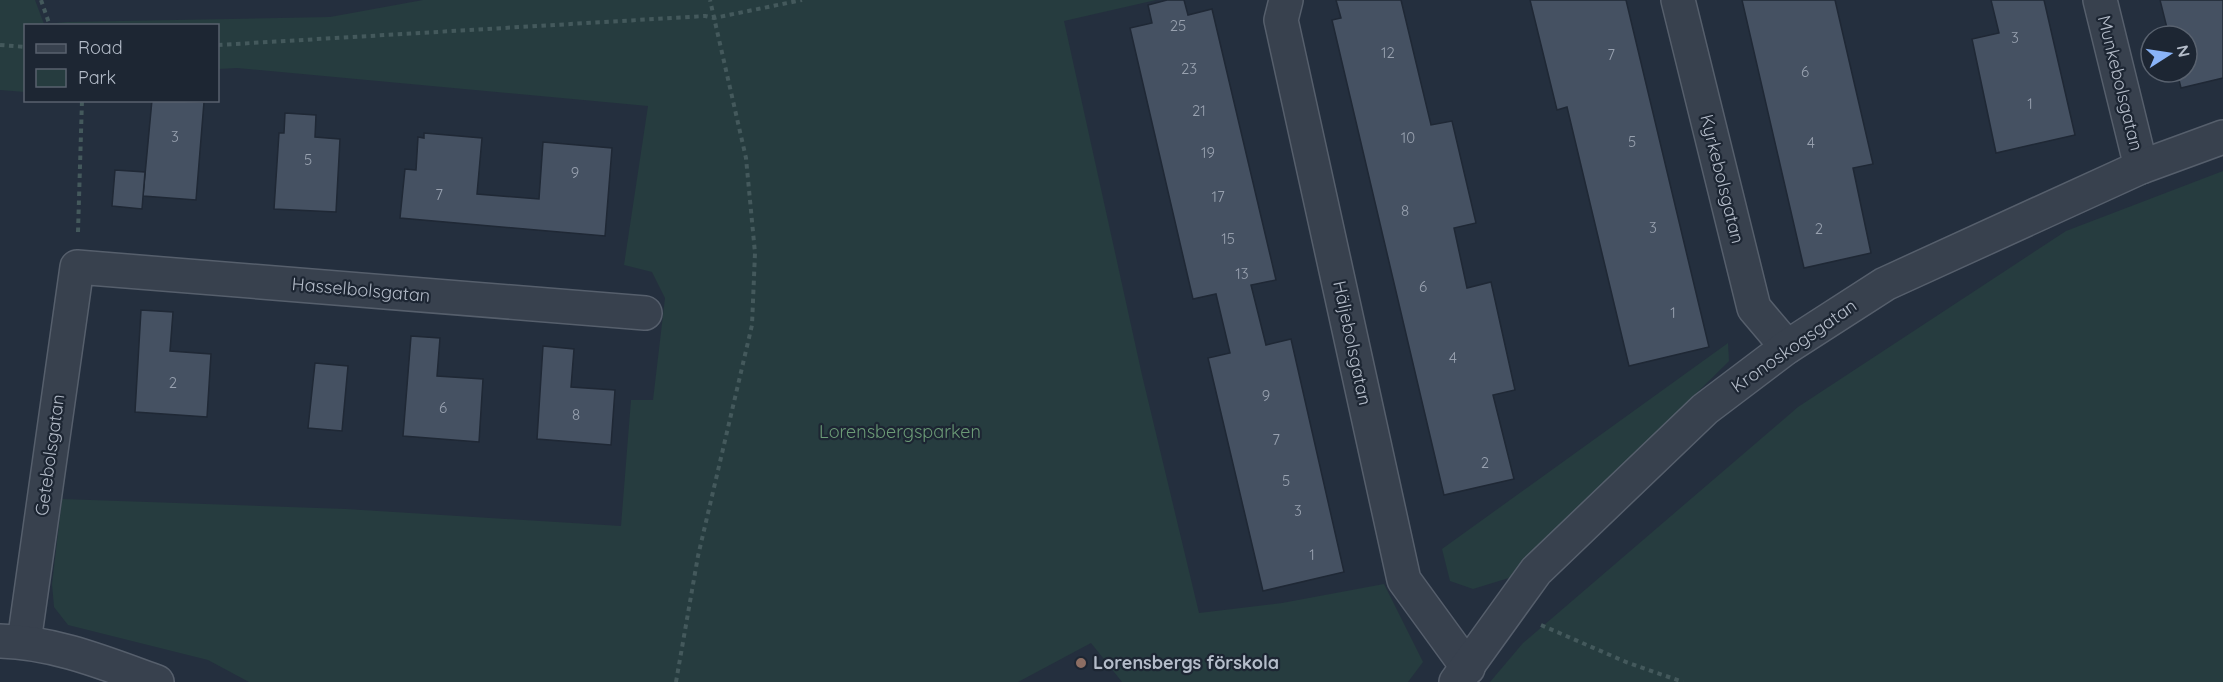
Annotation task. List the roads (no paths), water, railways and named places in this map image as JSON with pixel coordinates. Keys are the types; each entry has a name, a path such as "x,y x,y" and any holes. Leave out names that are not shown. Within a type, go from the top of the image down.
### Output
{"street":[{"name":"Häljebolsgatan","path":"1286,0 1281,20 1404,580 1462,675"},
{"name":"Kyrkebolsgatan","path":"1678,0 1754,308 1787,347"},
{"name":"Munkebolsgatan","path":"2100,0 2141,167"},
{"name":"Kronoskogsgatan","path":"1462,675 1536,572 1705,409 1787,347 1884,284 2141,167 2223,137"},
{"name":"Hasselbolsgatan","path":"77,267 645,313"},
{"name":"Getebolsgatan","path":"12,641 77,267"},
{"path":"12,641 98,661 157,682"}],"place":[{"name":"Lorensbergs förskola","path":"1081,663"}],"park label":[{"name":"Lorensbergsparken","path":"900,432"}]}
